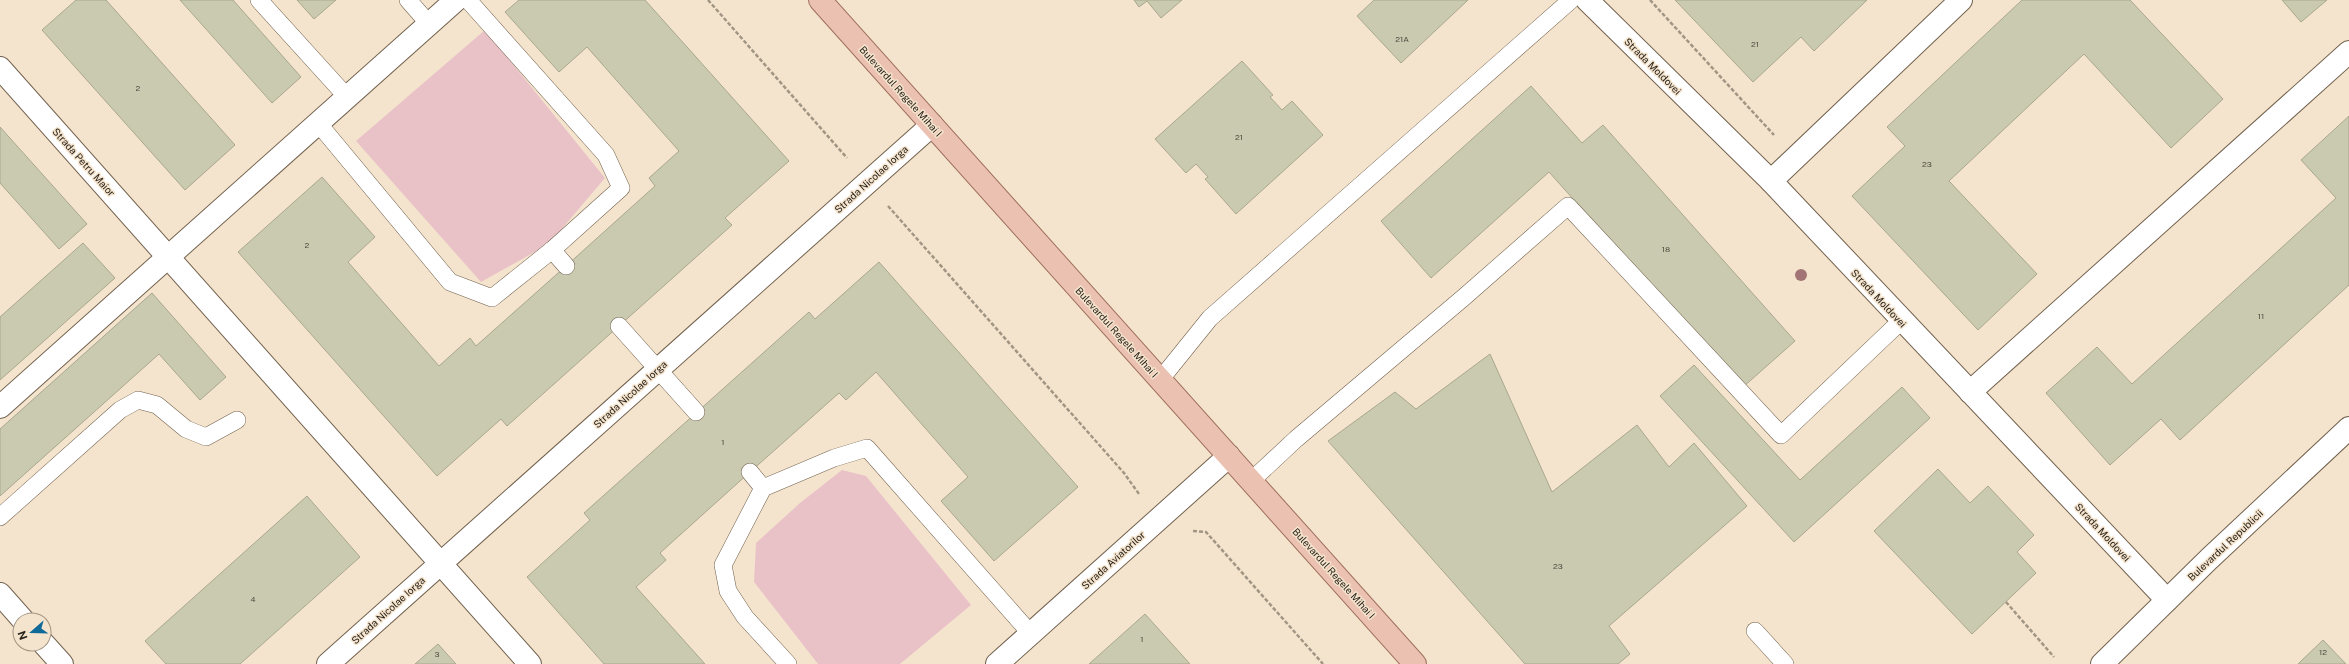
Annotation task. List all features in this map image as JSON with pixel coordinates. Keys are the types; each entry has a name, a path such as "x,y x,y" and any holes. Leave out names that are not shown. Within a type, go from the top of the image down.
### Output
{"main road":[{"name":"Bulevardul Regele Mihai I","path":"820,0 1415,664"}],"street":[{"path":"0,407 456,0"},
{"name":"Strada Moldovei","path":"1587,0 1771,181 1901,321 2167,600"},
{"path":"1771,181 1961,0"},
{"path":"1970,392 2349,52"},
{"name":"Strada Petru Maior","path":"0,68 530,664"},
{"name":"Strada Nicolae Iorga","path":"328,664 932,125"},
{"name":"Bulevardul Republicii","path":"2102,664 2167,600 2349,428"},
{"name":"Strada Aviatorilor","path":"997,664 1229,456"},
{"path":"0,594 16,612"},
{"path":"51,652 62,664"}],"lane":[{"path":"259,0 347,97"},
{"path":"408,0 429,24"},
{"path":"318,123 450,282 492,298 552,250 620,188 606,155 468,0"},
{"path":"1160,380 1210,318 1571,0"},
{"path":"1252,481 1296,439 1463,298 1568,206 1781,435 1901,321"},
{"path":"552,250 566,266"},
{"path":"619,326 696,412"},
{"path":"0,516 120,410 138,400 157,405 186,429 206,437 237,420"},
{"path":"788,664 745,617 728,591 723,565 764,488 834,458 867,448 1031,634"},
{"path":"750,472 764,488"},
{"path":"1755,631 1785,664"}],"path":[{"path":"708,0 1124,473 1158,520 1171,531 1206,532 1323,664"},
{"path":"1650,0 1795,158"},
{"path":"2006,602 2054,656"}],"shaded area":[{"path":"485,30 605,178 549,244 481,282 356,141"},
{"path":"842,470 866,476 971,605 900,664 818,664 754,582 756,543 800,503"}],"building":[{"path":"76,0 106,0 235,145 185,190 42,30"},
{"path":"180,0 233,0 301,77 272,103"},
{"path":"297,0 336,0 314,19"},
{"path":"519,0 645,0 789,161 725,218 732,225 507,426 501,419 437,476 238,252 322,177 375,237 348,262 439,366 470,338 476,346 566,266 655,186 649,178 679,151 587,47 559,72 505,12"},
{"path":"1134,0 1182,0 1161,18 1147,1 1139,7"},
{"path":"1374,0 1468,0 1401,63 1357,16"},
{"path":"1675,0 1867,0 1814,51 1801,37 1753,82"},
{"path":"2022,0 2130,0 2223,99 2171,148 2084,54 1949,181 2037,274 1978,330 1852,196 1905,146 1887,127"},
{"path":"2282,0 2327,0 2301,22"},
{"path":"1242,61 1273,95 1270,97 1282,110 1292,101 1323,135 1236,214 1205,179 1208,177 1196,164 1186,173 1155,139"},
{"path":"1531,86 1582,143 1603,125 1795,341 1742,388 1549,172 1431,278 1381,221"},
{"path":"2349,116 2349,285 2180,440 2161,419 2110,465 2046,393 2097,347 2132,384 2336,198 2301,160"},
{"path":"0,127 87,224 59,249 0,183"},
{"path":"83,243 115,278 0,380 0,317"},
{"path":"879,262 1078,487 994,561 941,501 968,477 876,372 846,400 839,393 750,472 660,553 666,560 636,587 705,664 604,664 527,577 590,520 584,513 809,312 815,319"},
{"path":"152,293 226,377 200,400 159,354 0,496 0,429"},
{"path":"1490,354 1552,492 1637,425 1669,467 1694,443 1747,506 1609,626 1630,654 1618,664 1525,664 1328,441 1395,392 1416,409"},
{"path":"1694,365 1800,480 1902,387 1930,418 1794,542 1660,396"},
{"path":"1938,469 1970,503 1988,486 2034,535 2017,552 2036,573 1972,634 1874,531"},
{"path":"307,496 360,557 240,664 166,664 145,641"},
{"path":"1145,614 1190,664 1089,664"},
{"path":"2323,640 2346,664 2298,664"},
{"path":"438,644 456,664 415,664"}]}
